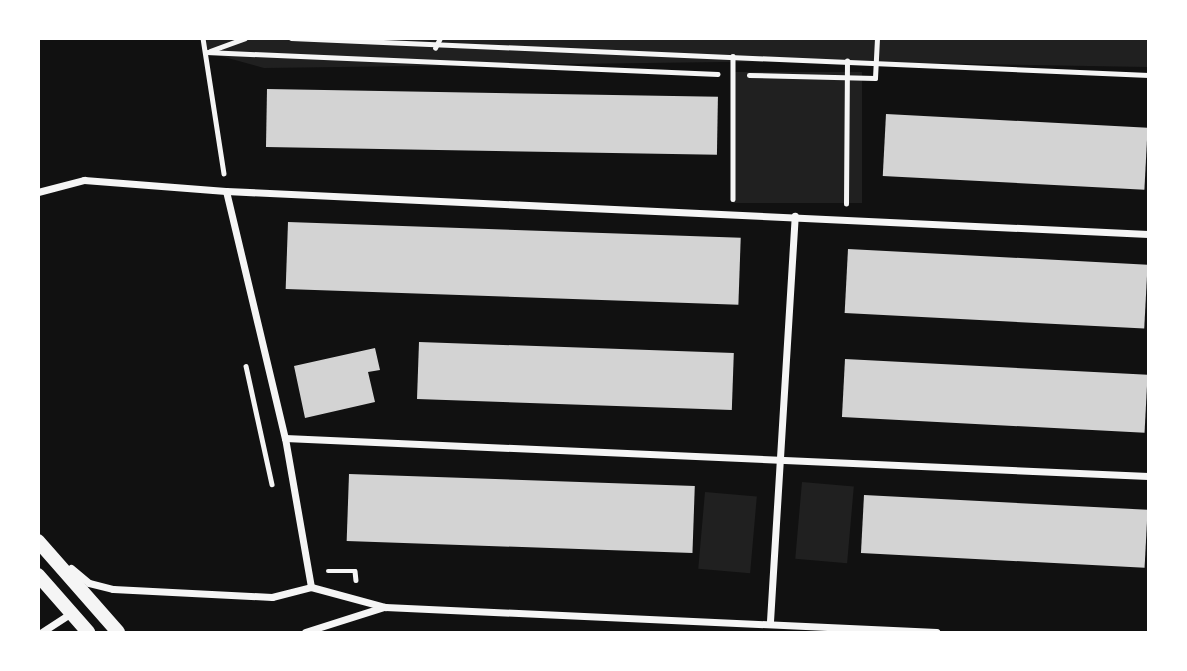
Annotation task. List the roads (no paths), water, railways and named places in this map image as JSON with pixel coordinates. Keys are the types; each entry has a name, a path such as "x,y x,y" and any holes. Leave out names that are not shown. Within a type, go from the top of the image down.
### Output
{"main road":[{"path":"38,541 86,604 118,632"},
{"path":"38,575 88,632"}],"street":[{"path":"38,192 84,180 226,191 1149,234"},
{"path":"226,191 285,439 311,587"},
{"path":"770,621 785,458 795,216"},
{"path":"285,439 785,458 1149,476"},
{"path":"38,531 77,575 97,586 272,597 311,587 385,607 770,621 936,632"},
{"path":"305,632 385,607"},
{"path":"42,632 70,614"}]}
